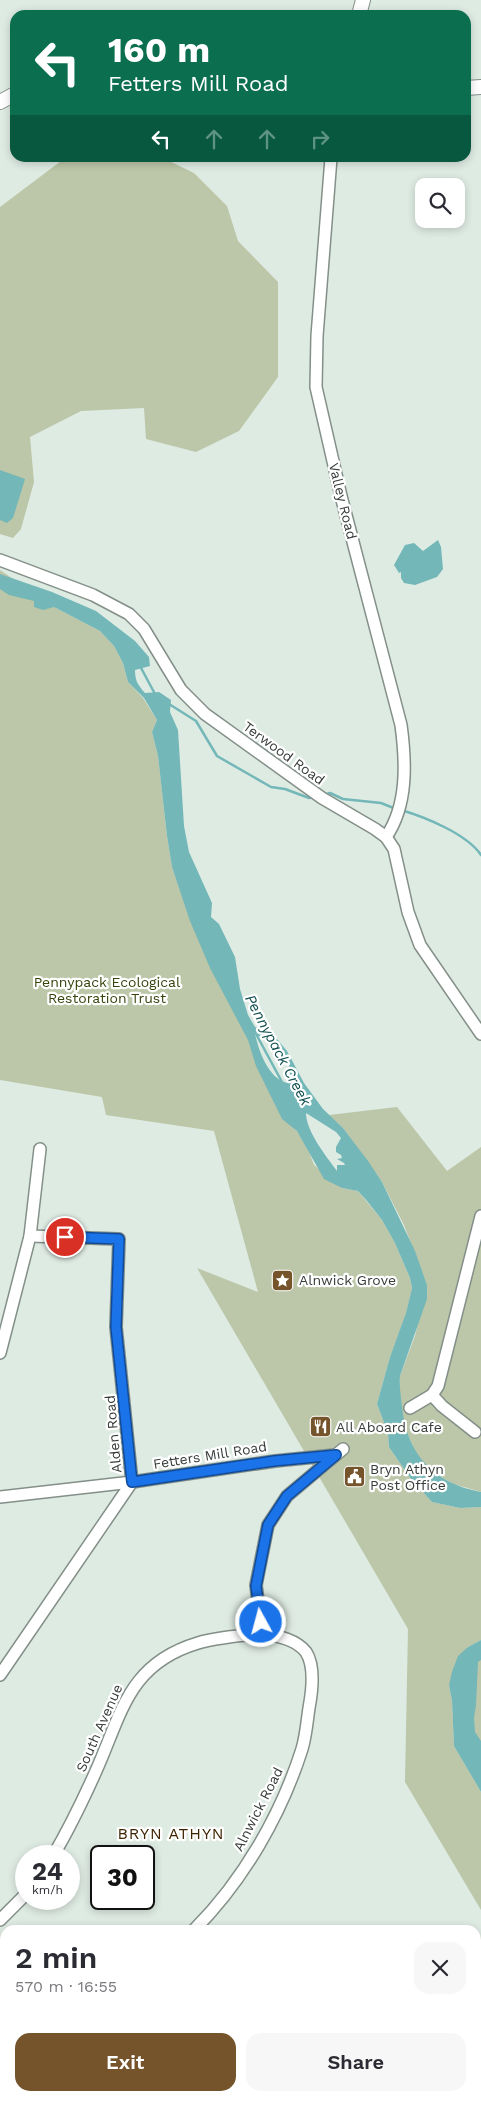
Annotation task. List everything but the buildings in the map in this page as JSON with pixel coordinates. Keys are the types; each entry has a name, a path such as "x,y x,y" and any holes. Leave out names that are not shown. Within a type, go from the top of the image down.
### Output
{"street":[{"name":"Valley Road","path":"331,162 317,336 316,387 341,496 401,725 405,768 397,816 386,837"},
{"name":"Terwood Road","path":"0,560 93,595 128,614 144,629 175,680 196,706 311,791 386,837"},
{"path":"386,837 394,849 408,912 420,945 481,1034"},
{"path":"0,1352 30,1236 40,1148"},
{"path":"410,1408 432,1395 438,1386 481,1216"},
{"name":"Alden Road","path":"0,1675 132,1482 116,1327 119,1239 30,1236"},
{"path":"432,1395 442,1406 475,1432"},
{"name":"Fetters Mill Road","path":"0,1497 132,1482 339,1452 287,1496 268,1525 256,1586 262,1633"},
{"name":"South Avenue","path":"59,1845 96,1772 121,1709 133,1686 144,1674 150,1668 173,1654 198,1643 262,1633"},
{"name":"Alnwick Road","path":"198,1925 237,1879 265,1834 287,1790 302,1747 312,1695 310,1660 298,1644 280,1636 262,1633"},
{"path":"0,1920 15,1905"}],"green space":[{"path":"60,162 171,162 194,173 227,206 238,241 278,282 278,377 239,431 196,452 146,439 144,408 81,411 30,437 34,482 21,529 13,538 0,534 0,207"},
{"name":"Pennypack Ecological Restoration Trust","path":"0,570 54,607 100,631 114,646 123,663 128,682 143,698 157,720 152,732 158,756 172,867 188,912 290,1125 297,1131 308,1149 314,1165 342,1188 358,1191 382,1220 395,1243 410,1278 412,1288 406,1314 390,1357 377,1404 388,1433 389,1447 411,1479 432,1502 460,1508 481,1507 481,1640 468,1647 449,1685 452,1701 454,1746 481,1792 481,1910 405,1782 408,1629 197,1268 258,1292 214,1131 106,1115 102,1097 0,1080"},
{"path":"397,1107 447,1171 481,1147 481,1492 454,1484 426,1466 416,1453 403,1423 399,1389 400,1376 415,1336 427,1285 404,1225 382,1182 343,1128 329,1115"},
{"path":"481,1656 481,1771 468,1706 477,1664"}],"water":[{"path":"0,470 25,479 13,518 7,523 0,520"},
{"path":"438,540 441,547 443,569 437,577 415,585 404,583 401,578 401,572 399,573 394,565 405,545 414,543 423,551"},
{"path":"0,574 52,592 96,611 135,641 149,657 150,666 135,670 136,680 145,693 159,692 171,700 170,712 178,730 184,826 189,852 212,903 211,917 219,924 235,957 240,989 248,1015 255,1027 267,1031 287,1051 304,1083 323,1109 343,1128 382,1182 415,1251 427,1285 427,1299 400,1376 402,1407 410,1439 425,1464 436,1474 464,1488 481,1492 481,1507 460,1508 432,1502 411,1479 389,1447 388,1433 377,1404 390,1357 406,1313 412,1288 410,1278 395,1243 382,1220 367,1201 358,1191 342,1188 324,1179 297,1131 282,1119 256,1066 248,1040 210,968 190,921 172,867 158,756 152,732 157,720 144,698 128,682 123,663 114,646 100,631 54,607 43,610 34,607 34,601 9,595 0,589","holes":["255,1034 279,1048 289,1062 290,1075 293,1076 294,1082 287,1077 287,1083 280,1080 270,1070 262,1056","306,1113 336,1132 341,1138 336,1147 336,1152 342,1158 337,1159 345,1165 337,1165 337,1171 322,1151 309,1128"]},
{"path":"481,1640 481,1660 478,1662 474,1718 475,1732 481,1741 481,1792 454,1746 452,1701 449,1685 458,1656 468,1647"}],"waterway":[{"name":"Pennypack Creek","path":"140,666 155,694"},
{"path":"169,704 196,721 217,756 271,787 285,789 309,798 314,797"},
{"path":"324,795 330,793 343,799 381,803 396,809"},
{"path":"401,810 422,817 456,833 475,847 481,855"},
{"name":"Pennypack Creek","path":"255,1032 282,1082"}],"place":[{"name":"Alnwick Grove","path":"283,1280"},
{"name":"All Aboard Cafe","path":"320,1427"},
{"name":"Bryn Athyn Post Office","path":"354,1477"}],"district":[{"name":"BRYN ATHYN","path":"171,1833"}],"route":[{"path":"65,1237 119,1239 116,1327 132,1482 274,1461 336,1455 287,1496 268,1525 256,1586 261,1622"}]}
